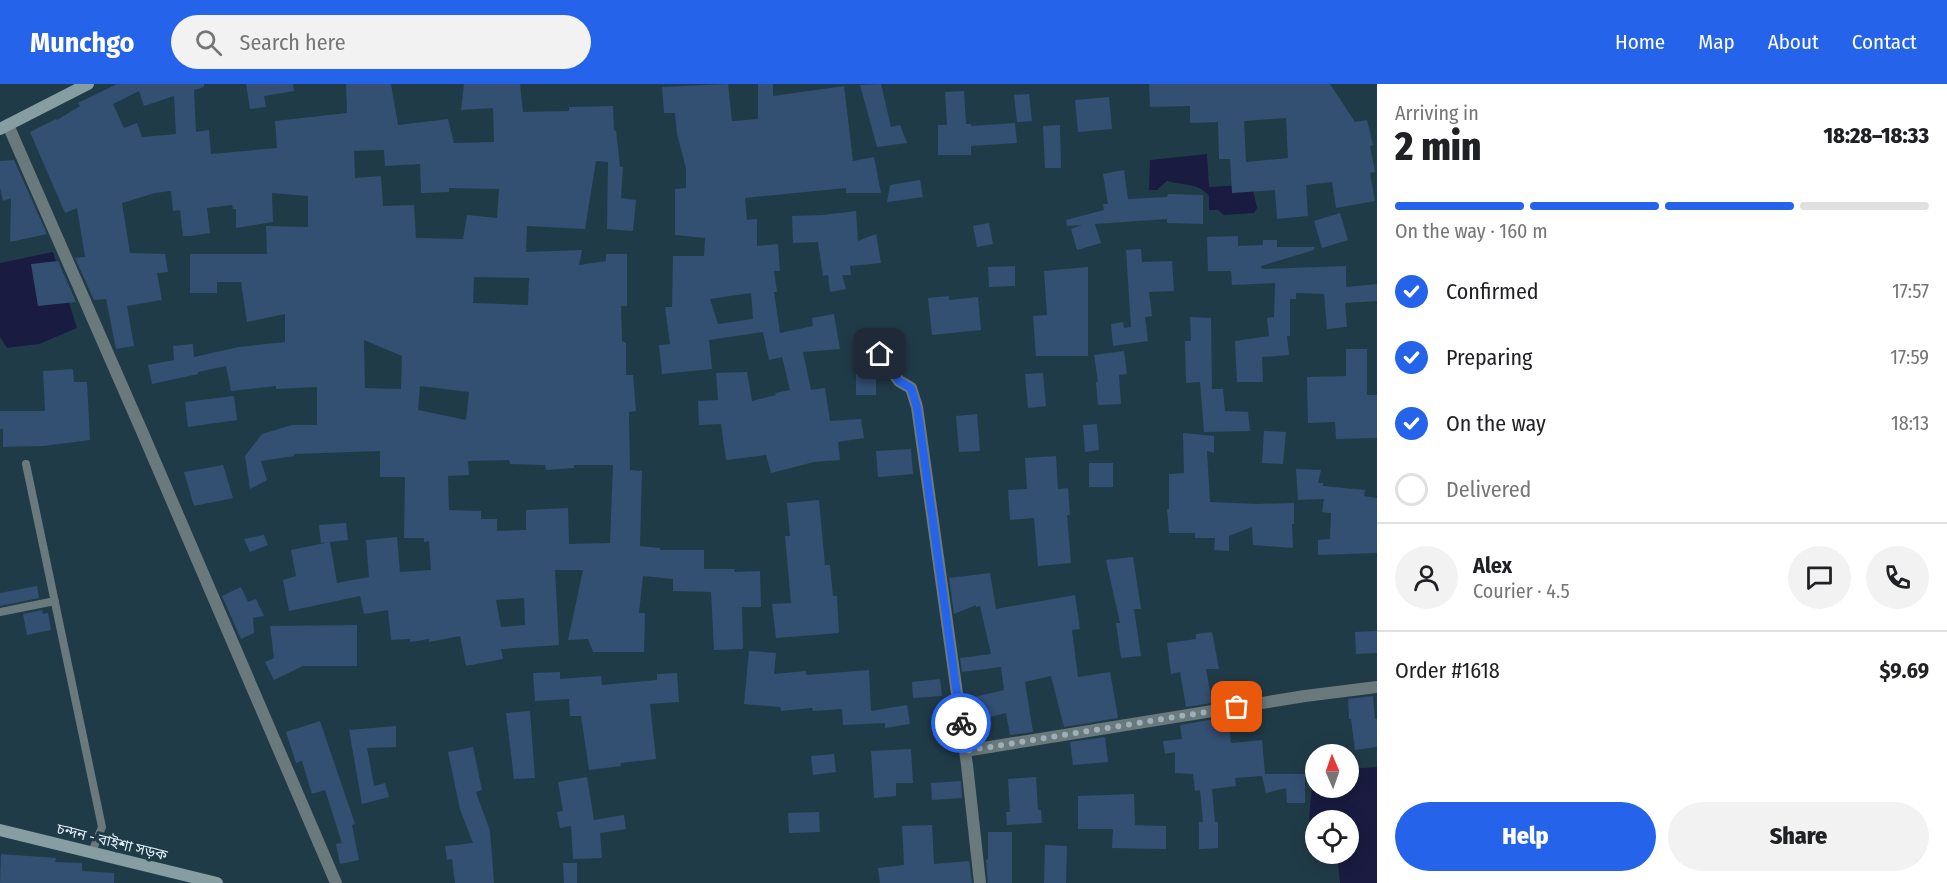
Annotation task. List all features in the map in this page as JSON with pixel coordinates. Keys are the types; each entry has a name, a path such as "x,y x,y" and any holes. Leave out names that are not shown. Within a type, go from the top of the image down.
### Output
{"main road":[{"path":"2,126 88,84"},
{"name":"চন্দন - বাইশা সড়ক","path":"0,830 217,883"}],"street":[{"path":"2,126 149,447 336,883"},
{"path":"880,354 899,381 911,388 917,407 965,751 980,883"},
{"path":"965,751 1305,696 1377,687"}],"lane":[{"path":"26,464 102,827 92,852"},
{"path":"0,612 55,600"}],"shaded area":[{"path":"1207,154 1209,187 1245,185 1253,190 1257,208 1254,213 1224,215 1218,210 1209,210 1209,196 1200,188 1190,185 1167,181 1157,190 1149,190 1150,160"},
{"path":"53,252 77,328 39,344 7,348 0,337 0,263"},
{"path":"1377,767 1377,883 1340,883 1338,864 1359,864 1359,810 1310,810 1311,798 1359,798 1359,768"}],"building":[{"path":"117,84 204,84 204,87 194,90 196,132 209,130 211,154 277,148 275,121 347,113 346,84 391,84 398,125 448,119 454,143 494,142 493,108 461,110 464,84 520,84 523,112 569,111 569,107 613,106 614,131 616,130 620,167 623,167 621,198 636,200 633,231 607,229 608,162 596,161 585,229 527,226 526,252 582,250 579,265 606,261 606,254 627,254 627,306 621,306 622,341 626,343 626,375 633,375 636,411 629,412 630,470 642,471 640,546 660,548 660,550 704,550 704,569 734,569 735,572 760,571 761,607 742,607 743,649 714,650 711,592 673,591 673,579 643,576 639,613 645,613 644,652 593,652 588,639 568,640 583,570 555,570 559,645 501,649 503,659 466,666 460,636 429,642 429,639 410,642 410,639 391,640 388,610 364,614 360,596 289,611 283,580 296,576 291,550 330,542 337,583 369,577 366,540 397,537 400,572 431,570 429,541 424,542 424,538 404,538 405,477 380,477 380,451 294,454 294,456 261,461 267,480 250,489 245,456 262,434 292,425 317,425 317,387 276,389 276,386 231,391 226,366 152,384 148,365 174,360 173,346 193,344 194,357 239,347 285,342 285,314 247,322 241,282 217,282 217,293 190,293 190,254 267,254 266,226 308,227 308,196 272,193 273,222 236,228 236,209 233,209 232,205 207,208 210,233 190,236 183,236 180,210 173,211 171,191 155,193 122,203 130,253 165,254 168,272 157,273 162,300 127,306 134,346 116,349 106,299 94,300 75,258 85,257 77,208 65,213 30,132 57,120 80,106 78,103","holes":["139,91 144,106 174,96 176,134 142,137 137,123 124,128 113,104","384,150 385,166 420,164 421,193 449,192 449,188 499,189 497,218 467,215 463,239 416,238 414,205 383,206 381,176 355,178 354,151","474,277 529,278 528,305 473,303","364,340 402,356 401,389 365,388","420,386 469,392 466,420 418,410","509,460 510,464 545,465 546,470 574,468 574,465 613,465 610,543 569,544 568,508 526,510 526,530 497,531 497,519 481,519 481,511 449,510 448,476 469,475 468,461","524,598 525,625 501,627 496,600"]},
{"path":"246,84 293,84 294,91 264,96 266,107 250,109"},
{"path":"728,84 732,121 758,119 758,84 773,84 773,96 844,86 853,161 874,157 881,193 846,193 846,188 745,198 747,220 757,219 757,246 778,244 780,271 774,271 777,292 774,292 780,333 813,326 812,318 834,314 840,349 803,352 811,390 825,388 830,421 861,419 864,438 838,442 840,460 814,462 771,473 766,455 726,460 721,424 699,425 698,401 718,400 716,373 747,372 752,401 790,390 782,357 769,360 763,332 709,340 712,369 662,374 659,345 670,344 665,307 672,307 673,256 704,256 705,238 675,235 675,189 686,188 686,168 677,134 675,113 664,113 662,87","holes":["751,293 753,319 718,324 710,299"]},
{"path":"881,84 891,127 900,125 907,143 877,147 860,85"},
{"path":"1149,84 1330,84 1355,122 1367,120 1373,145 1370,146 1375,172 1370,173 1375,201 1336,208 1332,182 1306,185 1308,216 1277,219 1275,190 1232,193 1230,159 1219,159 1218,122 1190,123 1190,106 1150,107","holes":["1286,118 1288,158 1246,162 1244,121"]},
{"path":"964,91 966,124 971,124 971,126 1015,123 1017,143 971,146 971,155 938,155 938,125 947,125 945,92"},
{"path":"1029,94 1032,121 1017,122 1014,95"},
{"path":"1109,97 1112,129 1078,132 1075,100"},
{"path":"1060,125 1061,168 1045,168 1043,126"},
{"path":"14,160 47,234 10,242 11,198 3,201 0,188 0,161"},
{"path":"1124,170 1128,199 1167,197 1168,194 1203,195 1203,224 1167,223 1167,219 1095,224 1101,243 1077,250 1071,229 1082,225 1067,226 1066,220 1104,210 1103,204 1108,204 1103,174"},
{"path":"920,180 923,197 887,202 890,185"},
{"path":"856,211 858,241 876,234 881,263 850,266 851,275 842,275 846,289 830,292 828,275 823,276 818,242 793,243 792,216"},
{"path":"1340,213 1348,240 1322,248 1314,221"},
{"path":"989,223 993,244 977,247 973,226"},
{"path":"1238,236 1238,246 1263,245 1263,240 1277,240 1277,247 1314,247 1314,250 1261,266 1262,269 1346,266 1346,287 1377,284 1377,301 1345,303 1347,327 1327,329 1324,294 1296,293 1296,299 1290,299 1290,336 1287,336 1289,355 1262,357 1263,382 1237,382 1235,341 1269,336 1267,318 1274,317 1275,283 1232,285 1231,271 1208,271 1207,237"},
{"path":"1141,249 1142,262 1172,261 1174,291 1149,292 1152,316 1145,317 1148,341 1113,346 1111,324 1123,322 1124,328 1131,327 1126,250"},
{"path":"58,261 76,302 38,306 31,264"},
{"path":"1015,266 1015,286 989,287 988,267"},
{"path":"1088,267 1088,356 1036,356 1033,316 1047,315 1044,271"},
{"path":"949,296 949,300 978,297 981,330 932,335 928,298"},
{"path":"1190,317 1211,318 1212,389 1223,389 1225,411 1248,412 1250,431 1204,432 1200,382 1186,383 1185,341 1191,341"},
{"path":"1346,349 1367,349 1367,395 1377,395 1377,438 1336,439 1335,422 1308,423 1307,377 1346,376"},
{"path":"1124,351 1127,374 1119,375 1121,404 1098,405 1096,382 1098,382 1094,355"},
{"path":"73,369 74,382 87,382 90,440 43,446 3,447 0,411 45,411 43,371"},
{"path":"876,372 876,395 856,395 856,373"},
{"path":"1043,373 1046,406 1028,408 1025,374"},
{"path":"234,396 237,420 188,427 185,402"},
{"path":"977,414 980,451 959,452 956,416"},
{"path":"1097,424 1099,450 1085,452 1083,425"},
{"path":"1264,431 1286,432 1283,464 1262,463"},
{"path":"1183,433 1214,436 1214,453 1207,451 1210,502 1294,503 1293,548 1253,545 1252,527 1229,536 1229,551 1214,550 1215,538 1195,538 1195,533 1169,533 1167,509 1169,509 1169,474 1184,473"},
{"path":"911,449 913,474 878,477 876,451"},
{"path":"1056,456 1058,489 1068,488 1070,515 1067,515 1071,563 1038,566 1034,518 1010,520 1008,490 1027,489 1025,458"},
{"path":"1089,463 1113,463 1113,487 1089,487"},
{"path":"223,465 233,498 194,506 184,472"},
{"path":"1296,469 1321,470 1318,483 1323,483 1323,486 1365,490 1364,496 1377,498 1377,553 1318,555 1318,540 1330,539 1331,513 1322,512 1324,499 1298,500"},
{"path":"819,500 825,565 830,565 833,596 837,596 839,633 776,638 772,604 791,603 785,536 790,536 787,503"},
{"path":"346,523 348,540 321,543 319,525"},
{"path":"264,535 268,545 250,552 244,539"},
{"path":"1133,557 1141,609 1134,609 1141,656 1121,658 1116,623 1120,623 1106,560"},
{"path":"990,573 996,609 1075,595 1080,629 1072,630 1078,677 1110,672 1118,718 1064,727 1051,676 1025,682 1033,732 1010,735 1006,713 970,722 966,699 1004,690 1001,667 962,672 960,658 991,654 980,606 976,607 976,605 954,614 949,578"},
{"path":"37,586 39,598 0,606 0,593"},
{"path":"241,587 248,602 256,599 264,616 253,618 254,633 241,639 222,596"},
{"path":"42,610 43,614 48,613 51,630 27,635 23,614"},
{"path":"357,625 357,666 303,666 274,680 265,662 274,658 270,626"},
{"path":"1377,631 1377,653 1356,654 1355,632"},
{"path":"1212,632 1219,669 1206,669 1212,703 1186,707 1180,672 1171,674 1167,643 1196,639 1196,634"},
{"path":"749,651 776,653 774,674 806,671 806,675 869,670 871,711 907,705 910,724 885,728 885,723 843,725 842,709 813,711 812,708 781,711 780,707 744,704"},
{"path":"560,672 560,679 601,676 602,685 657,680 657,674 677,673 679,702 650,704 656,759 620,763 621,766 589,770 581,716 570,716 569,699 535,701 533,673"},
{"path":"940,679 942,696 913,698 912,682"},
{"path":"1373,696 1375,719 1377,719 1377,747 1359,749 1359,744 1354,744 1348,699"},
{"path":"530,711 535,778 514,779 506,713"},
{"path":"1228,717 1231,743 1262,740 1265,774 1305,774 1305,803 1287,803 1286,788 1266,793 1262,776 1235,778 1236,786 1212,789 1215,822 1218,822 1218,848 1199,849 1199,822 1203,822 1200,790 1195,791 1193,774 1175,773 1175,752 1165,754 1163,741 1182,739 1180,725"},
{"path":"320,721 355,824 352,825 359,860 340,864 336,844 342,843 325,790 312,794 302,761 296,763 286,732"},
{"path":"396,726 396,747 367,748 374,786 385,783 389,797 362,804 349,730"},
{"path":"1105,737 1108,762 1073,765 1070,742"},
{"path":"473,747 482,790 476,792 490,831 494,883 455,883 452,859 447,860 445,846 473,843 460,809 448,752"},
{"path":"911,749 913,783 896,783 896,796 874,798 871,751"},
{"path":"834,754 836,772 813,775 811,756"},
{"path":"587,777 594,820 624,815 626,829 600,833 602,858 573,859 571,826 560,828 557,812 563,811 558,782"},
{"path":"1036,777 1038,810 1041,810 1042,823 1007,825 1006,812 1010,812 1008,779"},
{"path":"961,781 962,798 932,800 931,783"},
{"path":"1134,794 1135,825 1166,826 1166,849 1112,848 1113,829 1078,829 1078,796"},
{"path":"819,812 820,832 789,833 788,813"},
{"path":"932,825 934,864 969,861 972,883 880,883 878,868 904,865 902,826"},
{"path":"988,832 1012,832 1012,883 988,883 986,860 988,859"},
{"path":"1045,845 1067,846 1066,883 1044,883"},
{"path":"1,854 56,858 55,862 82,863 82,871 114,873 114,883 0,883"},
{"path":"563,863 577,863 577,883 564,883"}],"way so far":[{"path":"961,723 965,751 1237,707"}],"route":[{"path":"880,354 899,381 911,388 917,407 961,723"}]}
